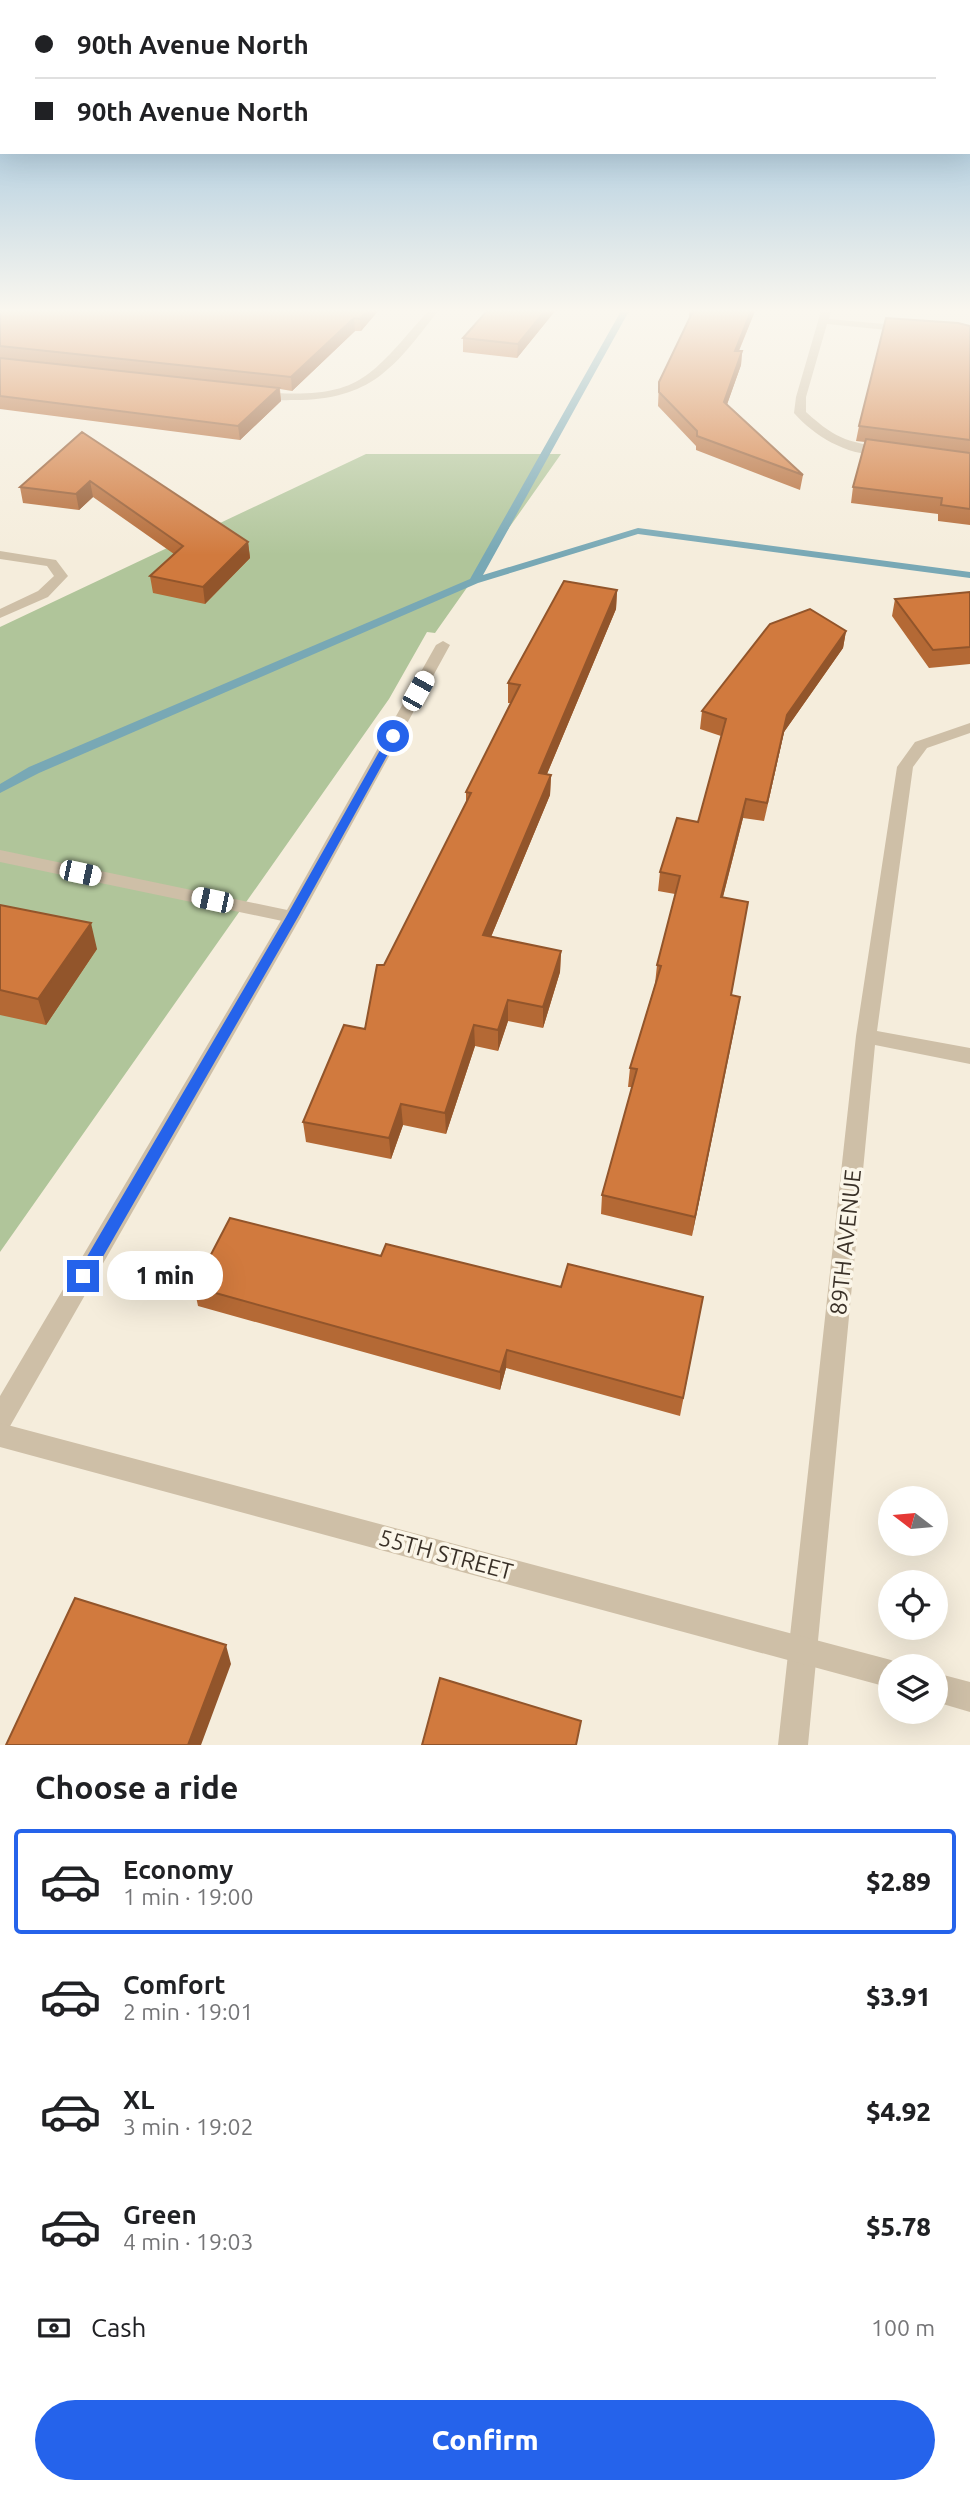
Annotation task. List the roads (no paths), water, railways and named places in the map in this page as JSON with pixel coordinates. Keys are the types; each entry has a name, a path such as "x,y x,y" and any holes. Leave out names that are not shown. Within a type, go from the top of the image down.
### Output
{"street":[{"path":"247,394 312,397 334,392"},
{"path":"802,392 800,413 824,436 860,449 901,454"},
{"path":"0,555 51,563 61,576 43,594 0,614"},
{"path":"0,1420 292,917 443,645"},
{"name":"89TH AVENUE","path":"793,1745 866,1036 905,767 921,745 970,728"},
{"path":"0,856 292,917"},
{"path":"866,1036 970,1056"},
{"name":"55TH STREET","path":"0,1435 878,1670"},
{"path":"948,1691 970,1697"}],"waterway":[{"path":"474,581 579,392"},
{"path":"474,581 638,531 970,575"},
{"path":"0,789 34,770 474,581"}]}
